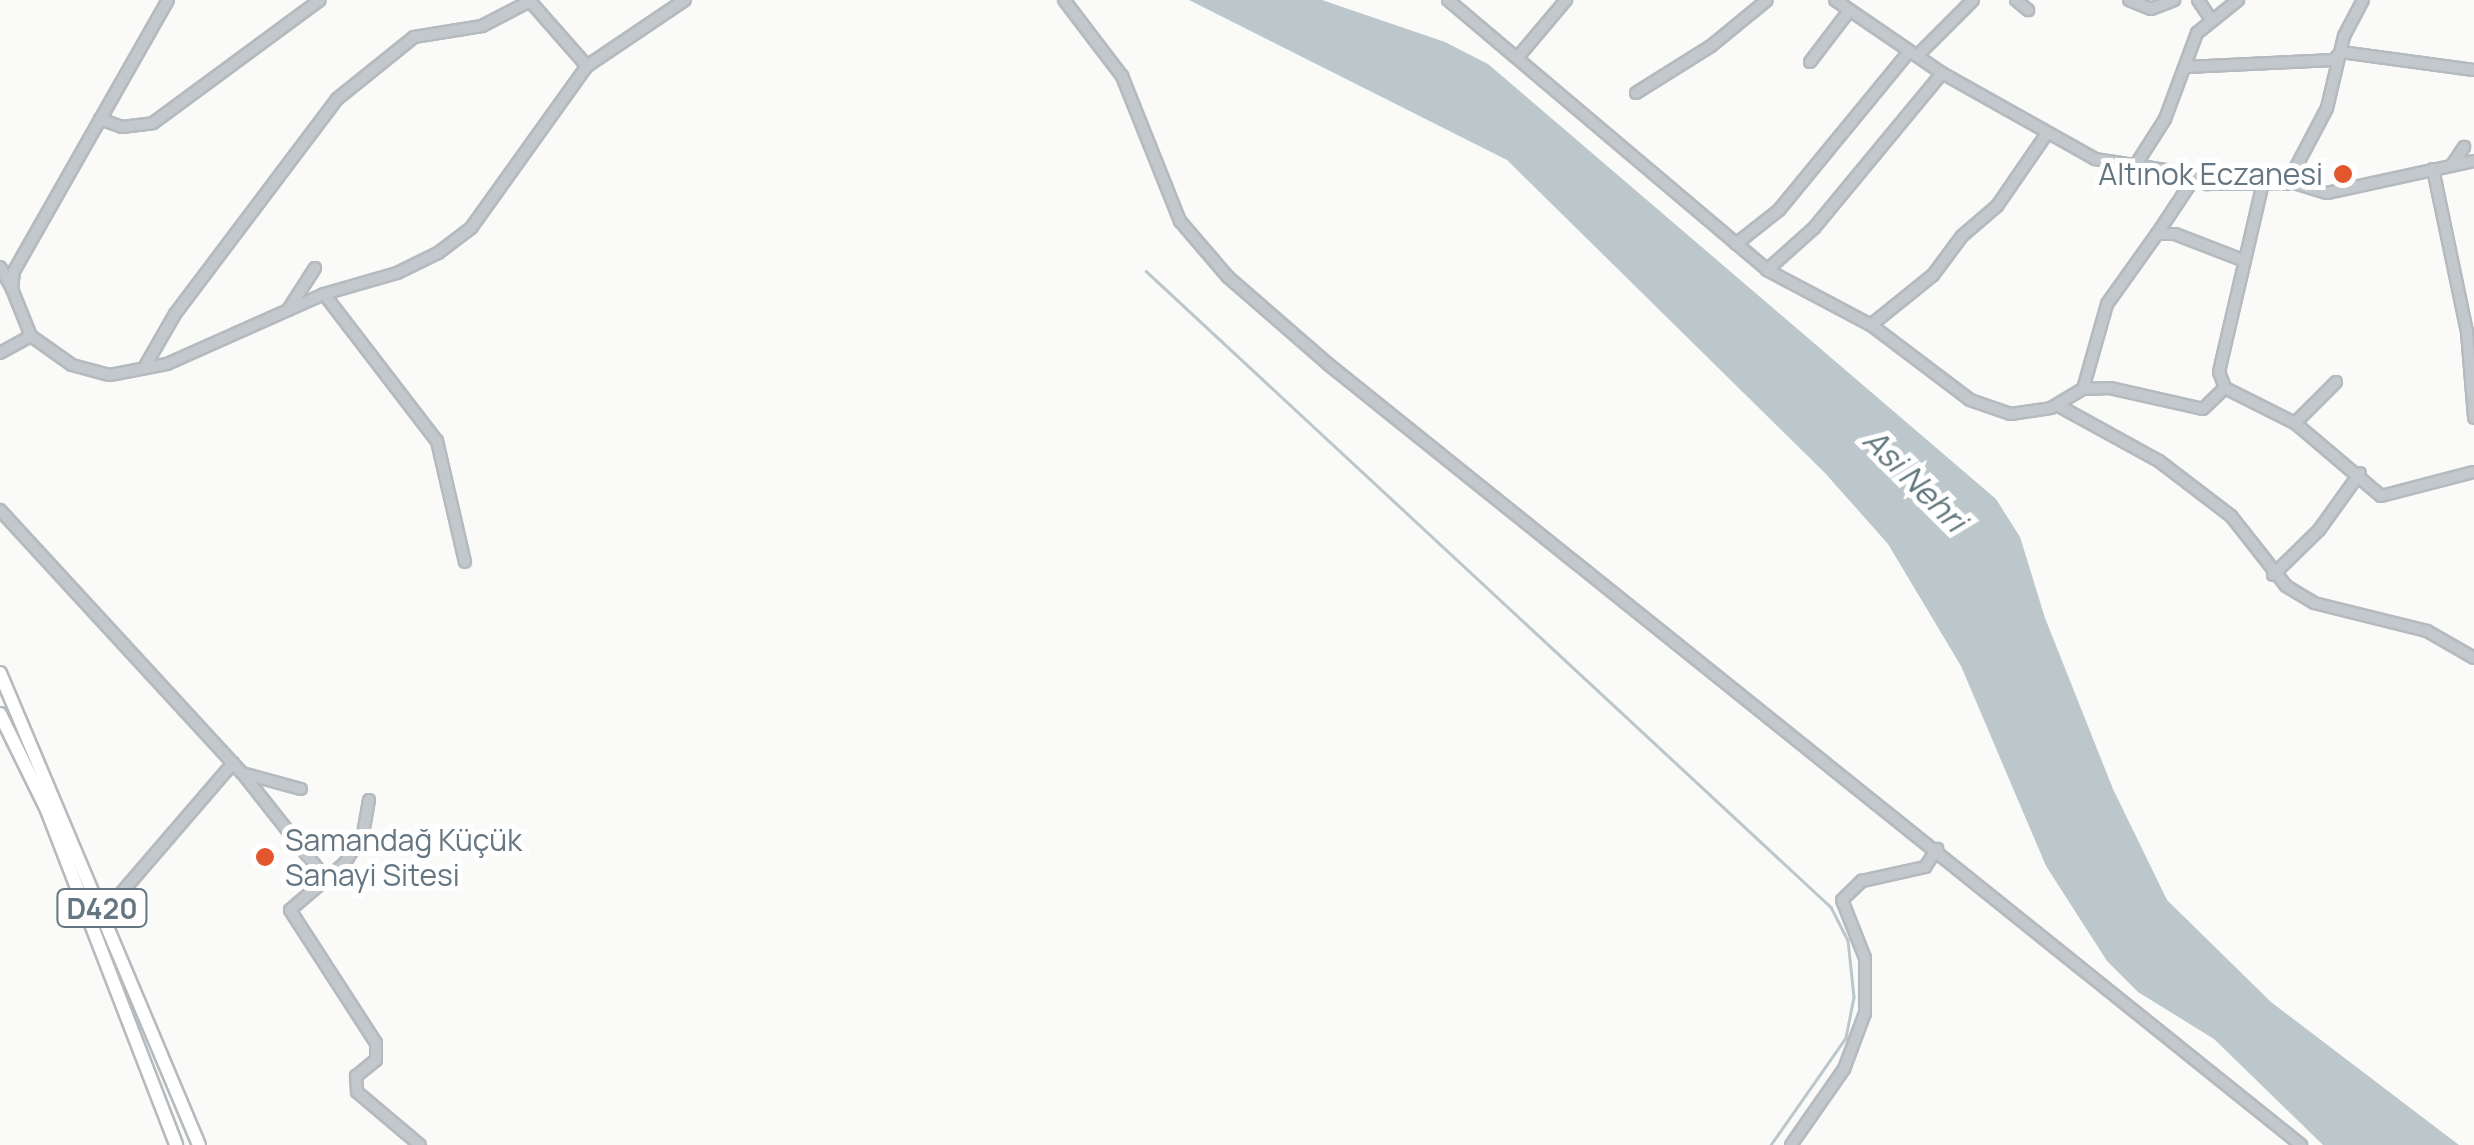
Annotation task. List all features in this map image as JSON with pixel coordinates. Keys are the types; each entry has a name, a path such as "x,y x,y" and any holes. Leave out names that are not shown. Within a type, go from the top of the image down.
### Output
{"main road":[{"name":"D420","path":"0,673 199,1145"},
{"name":"D420","path":"0,714 47,810 176,1145"}],"street":[{"path":"12,290 14,271 168,0"},
{"path":"100,118 122,127 154,123 320,0"},
{"path":"0,267 31,336 72,365 110,374 144,368 284,315 324,294 397,273 471,228 587,66 670,4 685,0"},
{"path":"1064,0 1112,59 1180,221 1228,277 1328,364 2302,1145"},
{"path":"1448,0 1767,270 1872,325 1970,400 1997,412 2057,405 2083,389 2148,392 2202,409 2225,388"},
{"path":"1518,57 1566,0"},
{"path":"1636,93 1711,46 1767,0"},
{"path":"1834,0 1942,74 2095,159 2194,178 2262,187 2287,184 2327,193 2474,161"},
{"path":"1736,244 1779,210 1913,54 1972,0"},
{"path":"2016,0 2028,10"},
{"path":"2130,0 2150,8 2174,0"},
{"path":"2198,0 2211,20"},
{"path":"2134,166 2165,119 2186,67 2186,53 2211,20 2238,0"},
{"path":"2287,184 2328,108 2341,52 2363,0"},
{"path":"144,368 175,314 337,99 414,37 482,26 530,1 587,66"},
{"path":"1810,62 1849,11"},
{"path":"2186,67 2334,60 2341,52"},
{"path":"2341,52 2474,70"},
{"path":"1767,270 1814,228 1942,74"},
{"path":"1872,325 1933,274 1962,236 1997,206 2046,135"},
{"path":"2451,166 2464,148"},
{"path":"2433,169 2467,332 2474,418"},
{"path":"2083,389 2108,304 2194,178"},
{"path":"2262,187 2219,372 2225,388 2295,423 2360,473 2381,496 2474,472"},
{"path":"2157,234 2175,234 2245,261"},
{"path":"284,315 315,268"},
{"path":"324,294 438,441 464,562"},
{"path":"0,353 31,336"},
{"path":"2295,423 2336,382"},
{"path":"2057,405 2159,461 2231,516 2274,575 2314,603 2427,631 2474,658"},
{"path":"2274,575 2320,530 2360,473"},
{"path":"0,510 242,773 326,879"},
{"path":"104,913 233,763"},
{"path":"242,773 301,789"},
{"path":"369,800 356,847 290,910 376,1044 376,1060 356,1076 357,1092 420,1145"},
{"path":"1791,1145 1844,1069 1865,1013 1865,958 1842,900 1862,881 1925,867 1937,849"}],"water":[{"name":"Asi Nehri","path":"1189,0 1322,0 1445,42 1488,64 1996,499 2020,537 2045,618 2113,789 2167,900 2271,1002 2459,1145 2323,1145 2214,1039 2138,992 2107,961 2046,866 1961,666 1888,544 1825,473 1507,160"}],"waterway":[{"path":"1146,271 1831,907 1848,940 1854,997 1846,1038 1771,1145"}],"place":[{"name":"Altınok Eczanesi","path":"2343,174"},
{"name":"Samandağ Küçük Sanayi Sitesi","path":"265,857"}]}
